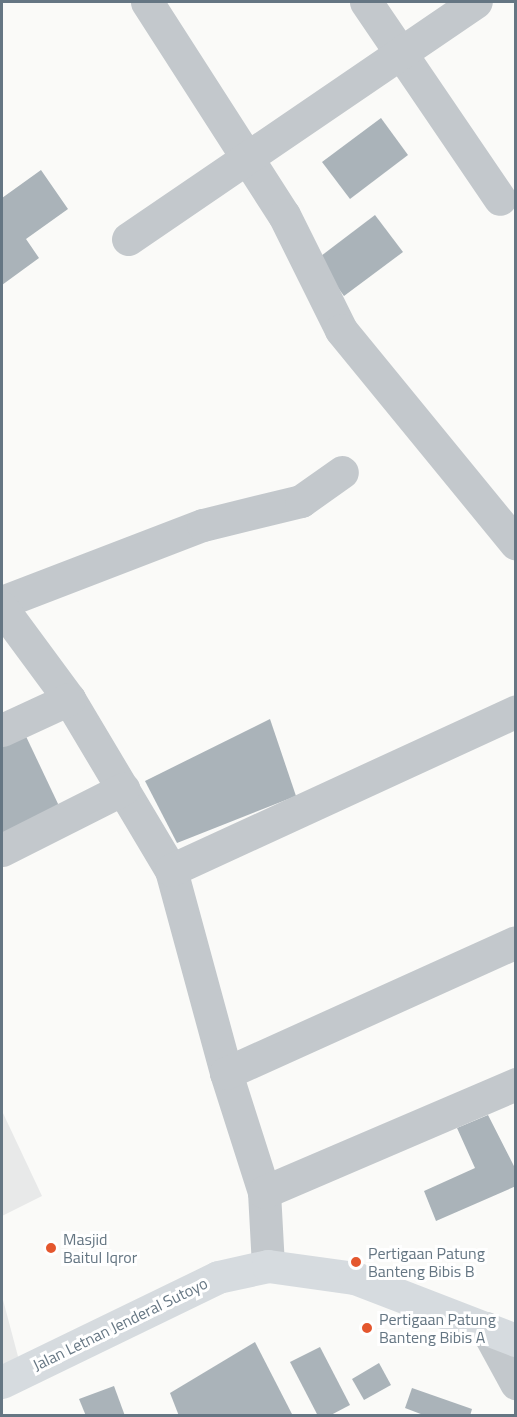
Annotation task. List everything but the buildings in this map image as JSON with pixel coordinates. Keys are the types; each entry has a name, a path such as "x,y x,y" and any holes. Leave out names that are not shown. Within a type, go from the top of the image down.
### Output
{"main road":[{"name":"Jalan Letnan Jenderal Sutoyo","path":"2,1382 218,1277 268,1266 355,1278 516,1340"}],"street":[{"path":"147,2 301,245 333,317 516,544"},
{"path":"366,2 500,199"},
{"path":"128,239 476,2"},
{"path":"2,602 203,525 301,501 342,472"},
{"path":"2,608 69,699 171,870 226,1073 264,1192 268,1266"},
{"path":"2,730 69,699"},
{"path":"171,870 516,711"},
{"path":"2,850 123,789"},
{"path":"226,1073 516,942"},
{"path":"264,1192 516,1084"},
{"path":"486,1328 516,1383"}],"shaded area":[{"path":"2,1111 42,1196 2,1216"},
{"path":"2,1296 20,1364 2,1376"}],"place":[{"name":"Masjid Baitul Iqror","path":"51,1248"},
{"name":"Pertigaan Patung Banteng Bibis B","path":"356,1262"},
{"name":"Pertigaan Patung Banteng Bibis A","path":"367,1328"}]}
